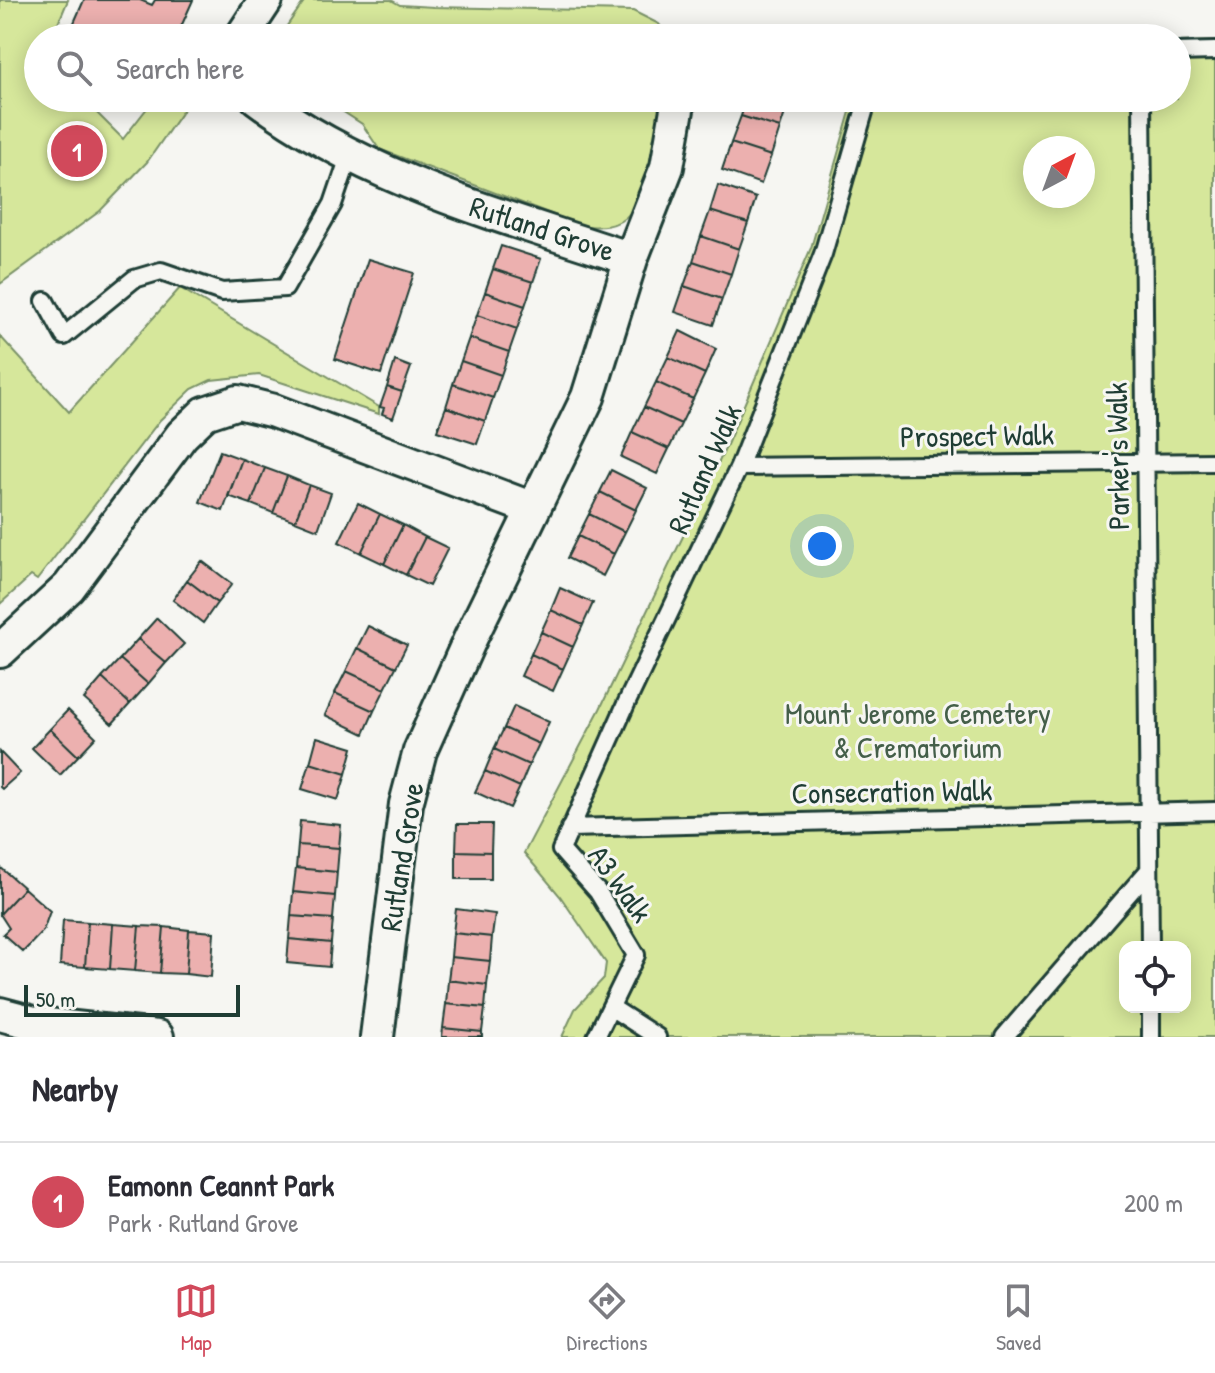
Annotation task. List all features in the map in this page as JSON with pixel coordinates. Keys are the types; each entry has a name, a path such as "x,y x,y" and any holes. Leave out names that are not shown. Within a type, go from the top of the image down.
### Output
{"street":[{"path":"250,24 266,0"},
{"name":"Rutland Grove","path":"276,112 295,126 424,189 631,259 588,397 420,751 406,804 377,1037"},
{"path":"631,259 667,167 677,112"},
{"path":"0,651 69,587 182,435 205,413 238,402 274,411 533,509"},
{"path":"0,1014 38,1024 157,1037"}],"lane":[{"path":"1191,52 1215,51"},
{"name":"Rutland Walk","path":"561,850 739,467 823,254 864,112"},
{"name":"Parker's Walk","path":"1142,112 1150,941"},
{"path":"45,301 64,336 134,279 161,271 222,292 285,288 333,204 350,154"},
{"name":"Prospect Walk","path":"739,467 1215,462"},
{"name":"Consecration Walk","path":"570,828 1215,811"},
{"name":"A3 Walk","path":"561,850 598,892 636,955 596,1037"},
{"path":"1004,1037 1149,870"},
{"path":"612,1008 657,1037"},
{"path":"1151,1013 1151,1037"}],"green space":[{"path":"0,0 68,0 58,24 24,24 24,112 96,112 123,139 144,112 182,112 147,162 100,211 0,284"},
{"path":"305,0 391,0 400,5 434,7 633,11 659,24 288,24"},
{"name":"Mount Jerome Cemetery & Crematorium","path":"1215,41 1215,1037 562,1037 575,1009 604,978 606,963 560,896 524,853 600,709 726,447 811,248 850,112 1191,112 1191,42"},
{"path":"344,112 660,112 652,157 635,204 625,218 602,226 583,226 379,149 362,124"},
{"path":"180,288 379,407 379,414 259,375 211,380 192,389 160,420 37,580 31,576 0,604 0,336 69,412"}],"building":[{"path":"84,0 140,0 152,5 155,0 193,0 182,24 73,24"},
{"path":"742,112 785,112 780,128 741,116"},
{"path":"741,116 780,128 771,156 731,143"},
{"path":"731,143 771,156 761,184 722,170"},
{"path":"718,185 756,198 748,223 710,211"},
{"path":"710,211 748,223 739,249 701,236"},
{"path":"701,236 739,249 731,274 693,261"},
{"path":"501,246 541,259 533,282 493,269"},
{"path":"368,259 414,273 381,374 335,359"},
{"path":"693,261 731,274 722,299 684,286"},
{"path":"493,269 533,282 525,306 485,292"},
{"path":"684,286 722,299 713,325 675,312"},
{"path":"485,292 525,306 517,329 477,315"},
{"path":"477,315 517,329 509,352 469,338"},
{"path":"680,331 716,349 705,374 668,357"},
{"path":"469,338 509,352 501,375 461,361"},
{"path":"668,357 705,374 693,399 656,382"},
{"path":"395,361 411,367 402,392 387,387"},
{"path":"461,361 501,375 493,398 453,384"},
{"path":"656,382 693,399 681,424 644,407"},
{"path":"453,384 493,398 485,421 446,407"},
{"path":"387,387 402,392 393,418 382,414 384,408 380,407"},
{"path":"446,407 485,421 477,444 437,431"},
{"path":"644,407 681,424 669,449 632,432"},
{"path":"632,432 669,449 657,474 621,457"},
{"path":"220,451 242,459 223,511 200,502"},
{"path":"242,459 265,468 251,504 228,496"},
{"path":"265,468 287,476 273,513 251,504"},
{"path":"611,470 647,488 636,510 600,492"},
{"path":"287,476 309,485 295,521 273,513"},
{"path":"309,485 331,493 318,530 295,521"},
{"path":"600,492 636,510 625,532 589,514"},
{"path":"358,503 380,514 361,553 339,542"},
{"path":"380,514 403,525 384,564 361,553"},
{"path":"589,514 625,532 614,554 578,536"},
{"path":"403,525 425,537 406,575 384,564"},
{"path":"578,536 614,554 603,576 567,558"},
{"path":"425,537 448,548 429,586 406,575"},
{"path":"202,561 232,584 217,603 187,580"},
{"path":"187,580 217,603 203,623 173,600"},
{"path":"560,588 593,603 583,625 551,610"},
{"path":"551,610 583,625 573,647 541,632"},
{"path":"157,618 184,644 166,663 138,639"},
{"path":"368,626 407,645 396,667 357,648"},
{"path":"541,632 573,647 563,669 531,654"},
{"path":"138,639 166,663 148,684 120,659"},
{"path":"357,648 396,667 385,689 346,671"},
{"path":"531,654 563,669 553,691 521,676"},
{"path":"120,659 148,684 130,704 102,678"},
{"path":"346,671 385,689 374,711 335,693"},
{"path":"102,678 130,704 112,724 84,699"},
{"path":"335,693 374,711 364,734 325,715"},
{"path":"514,706 549,722 539,744 504,728"},
{"path":"68,710 96,737 78,756 50,729"},
{"path":"504,728 539,744 529,765 494,749"},
{"path":"50,729 78,756 60,775 32,748"},
{"path":"317,737 353,748 346,774 310,763"},
{"path":"494,749 529,765 520,787 485,771"},
{"path":"0,752 20,773 2,789 0,787"},
{"path":"310,763 346,774 338,800 302,789"},
{"path":"485,771 520,787 510,808 475,792"},
{"path":"300,821 341,825 339,848 298,845"},
{"path":"457,824 492,824 491,852 456,851"},
{"path":"298,845 339,848 337,872 296,868"},
{"path":"456,851 491,852 491,879 456,879"},
{"path":"0,867 24,888 0,914"},
{"path":"296,868 337,872 335,896 293,892"},
{"path":"24,888 50,911 43,931 23,952 3,934 9,928 0,914"},
{"path":"293,892 335,896 333,919 291,916"},
{"path":"456,909 495,914 492,937 453,933"},
{"path":"291,916 333,919 331,943 289,939"},
{"path":"63,920 88,922 85,967 60,965"},
{"path":"88,922 113,924 110,969 85,967"},
{"path":"113,924 139,926 135,971 110,969"},
{"path":"139,926 164,927 160,973 135,971"},
{"path":"164,927 189,930 186,974 160,973"},
{"path":"189,930 214,932 211,977 186,974"},
{"path":"453,933 492,937 490,961 451,957"},
{"path":"289,939 331,943 329,967 287,963"},
{"path":"451,957 490,961 487,985 448,980"},
{"path":"448,980 487,985 485,1008 446,1004"},
{"path":"446,1004 485,1008 482,1032 443,1028"},
{"path":"443,1028 482,1032 482,1037 442,1037"}],"place":[{"name":"Eamonn Ceannt Park","path":"77,151"}]}
